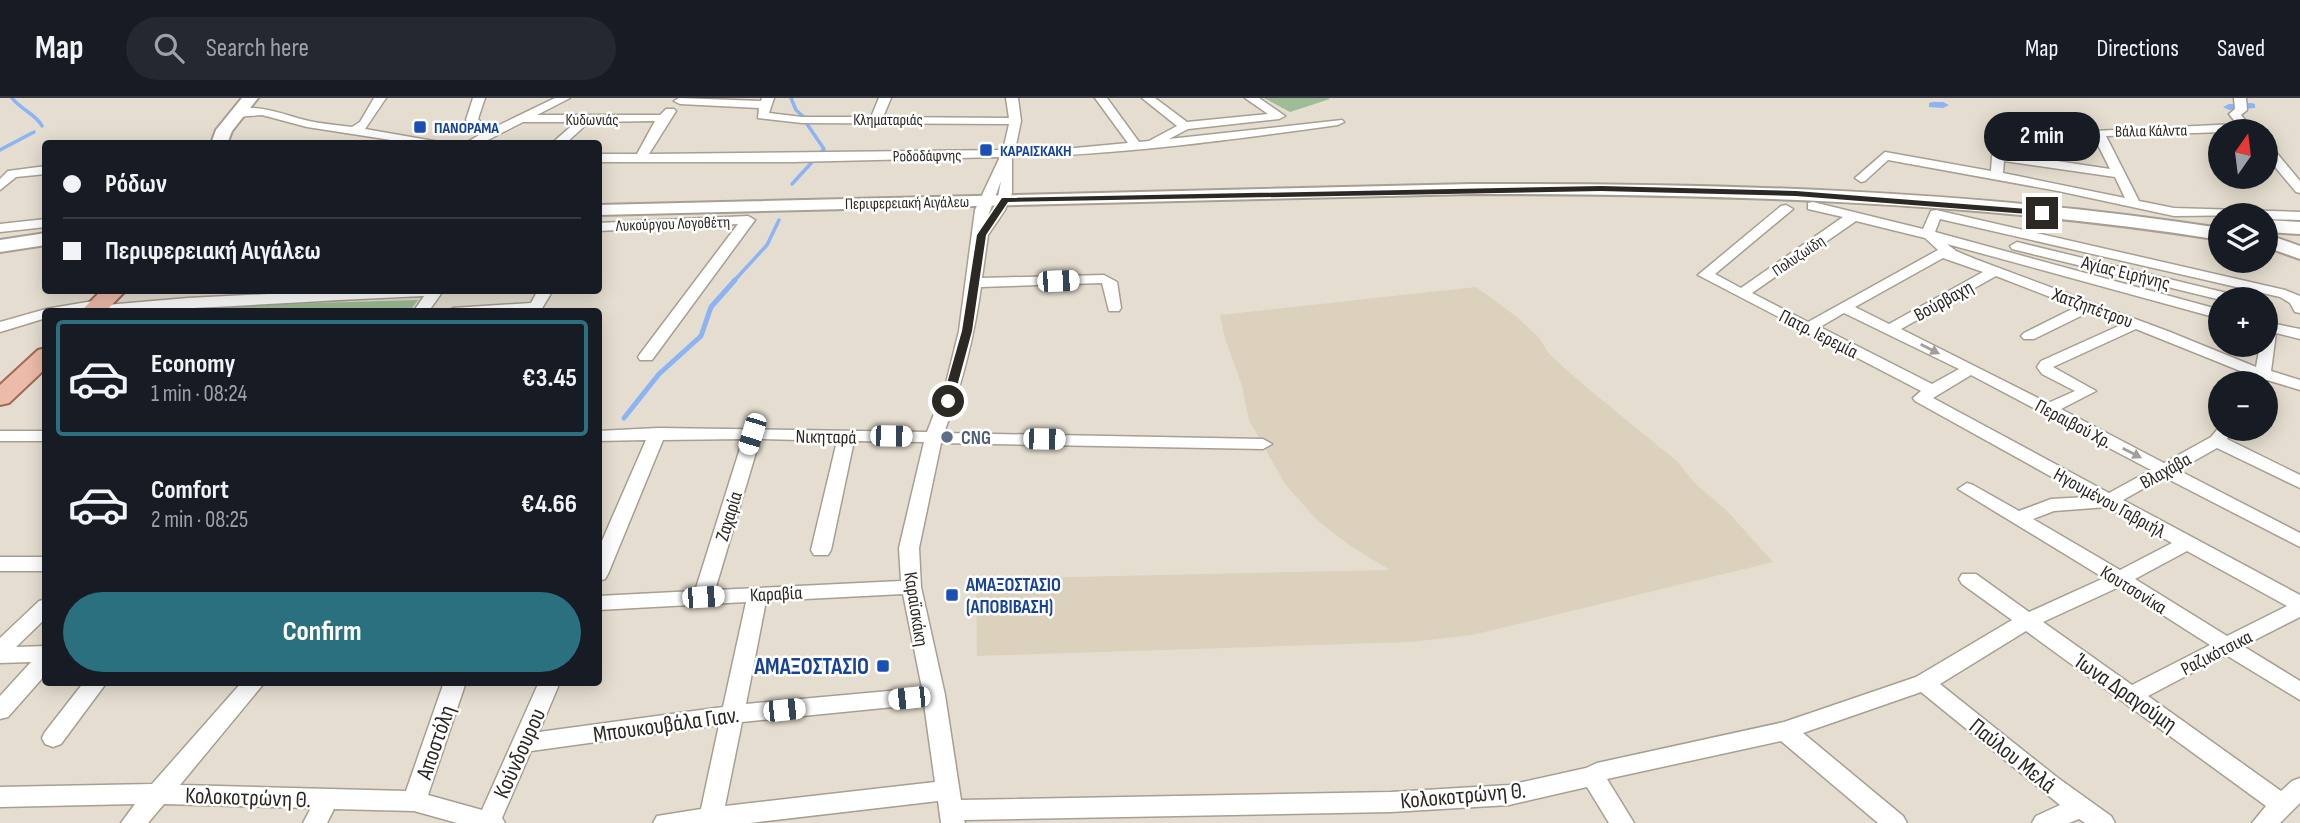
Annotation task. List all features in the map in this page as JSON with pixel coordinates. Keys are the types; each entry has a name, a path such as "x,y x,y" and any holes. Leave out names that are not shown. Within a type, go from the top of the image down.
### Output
{"main road":[{"path":"220,140 235,114 250,98"},
{"name":"Περιφερειακή Αιγάλεω","path":"602,210 1466,180 1709,182 1942,195 2208,224"},
{"name":"Περιφερειακή Αιγάλεω","path":"602,201 1471,189 1727,190 1947,204 2208,232"},
{"path":"7,249 42,240"},
{"path":"7,249 42,248"},
{"path":"0,398 42,359"}],"street":[{"path":"354,137 380,98"},
{"path":"479,98 472,120 487,134"},
{"path":"477,140 564,98"},
{"path":"876,119 885,98"},
{"path":"981,235 997,196 1007,159 1015,121 1012,98"},
{"path":"1101,98 1142,146 1185,125 1279,116 1251,98"},
{"path":"1148,98 1185,125"},
{"path":"640,159 663,118 681,100"},
{"name":"Κληματαριάς","path":"681,100 765,106 802,120 1015,121"},
{"path":"235,114 262,112 354,137 370,133 418,140"},
{"name":"Κυδωνιάς","path":"520,119 663,118"},
{"path":"562,140 586,119"},
{"name":"Ροδοδάφνης","path":"602,158 1007,159 1338,122"},
{"name":"Βάλια Κάλντα","path":"2135,205 2098,133 2208,130"},
{"path":"1861,178 1885,156 2194,214 2300,216"},
{"path":"1997,176 1998,156 2117,174"},
{"path":"997,196 1007,159"},
{"path":"2278,162 2300,189"},
{"path":"0,186 12,174 42,170"},
{"name":"Καραϊσκάκη","path":"951,808 934,695 911,587 909,548 934,437 959,367 974,283 982,210 997,196"},
{"path":"1813,206 1927,234 2017,246 2225,287"},
{"name":"Πατρ. Ιερεμία","path":"1786,209 1705,275 1927,394"},
{"path":"1927,234 1936,214 2017,246 2208,311"},
{"name":"Πολυζωίδη","path":"1741,294 1854,216"},
{"name":"Λυκούργου Λογοθέτη","path":"602,227 748,220 646,357"},
{"path":"0,228 42,223"},
{"name":"Χατζηπέτρου","path":"1927,234 1951,254 2136,324 2242,371"},
{"name":"Αγίας Ειρήνης","path":"2017,246 2208,293"},
{"path":"1808,328 1847,309 1926,261 1941,254 1951,254"},
{"name":"Βούρβαχη","path":"1891,329 1996,271"},
{"path":"974,283 1104,279 1110,282 1114,308"},
{"path":"70,308 105,300 188,302 368,294"},
{"path":"423,308 434,294"},
{"path":"525,308 536,307 544,294"},
{"path":"2278,295 2292,296 2300,309"},
{"path":"2029,336 2089,306"},
{"name":"Περαιβού Χρ.","path":"1847,309 1970,369 2300,541"},
{"path":"0,327 42,314"},
{"path":"2048,409 2088,391 2048,371 2045,367 2047,364 2136,324"},
{"path":"2278,326 2300,334"},
{"path":"1927,394 1970,369"},
{"name":"Χατζηπέτρου","path":"2278,382 2300,385"},
{"name":"Ηγουμένου Γαβριήλ","path":"1927,394 2108,501 2300,606"},
{"path":"602,565 658,433"},
{"name":"Νικηταρά","path":"602,436 658,433 752,434 1263,444"},
{"name":"Ζαχαρία","path":"703,597 752,434"},
{"path":"0,436 42,436"},
{"path":"821,550 847,436"},
{"name":"Βλαχάβα","path":"2019,518 2051,505 2108,501 2211,441"},
{"path":"2231,441 2300,482"},
{"name":"Κουτσονίκα","path":"1967,489 2120,579 2300,692"},
{"name":"Κολοκοτρώνη Θ.","path":"665,823 951,808 1391,802 1509,795 1593,776 1597,772 1785,731 1924,683 2026,621 2120,579 2186,543"},
{"path":"0,564 42,564"},
{"name":"Ίωνα Δραγούμη","path":"1969,579 2131,695 2292,797"},
{"name":"Καραβία","path":"602,603 911,587"},
{"path":"711,820 758,593"},
{"name":"Ραζικότσικα","path":"2131,695 2300,606"},
{"path":"0,653 42,610"},
{"path":"0,653 42,654"},
{"path":"0,711 42,664"},
{"name":"Παύλου Μελά","path":"1924,683 2080,808 2104,823"},
{"path":"53,738 94,686"},
{"path":"132,823 251,686"},
{"name":"Αποστόλη","path":"414,801 455,686"},
{"name":"Κούνδουρου","path":"490,823 548,686"},
{"name":"Μπουκουβάλα Γιαν.","path":"523,743 734,714 934,695"},
{"path":"1785,731 1895,823"},
{"path":"1593,776 1622,823"},
{"name":"Κολοκοτρώνη Θ.","path":"0,797 156,794 414,801 490,823"},
{"path":"2264,823 2292,797"},
{"path":"314,823 327,800"},
{"path":"2044,823 2080,808"}],"shaded area":[{"path":"1476,287 1517,317 1540,339 1549,354 1678,462 1694,482 1727,511 1773,562 1472,635 1411,642 977,656 976,579 1390,570 1349,545 1317,520 1285,484 1249,420 1242,386 1220,315"}],"green space":[{"path":"1264,98 1328,98 1330,99 1290,112"},
{"path":"418,300 412,308 177,307"}],"waterway":[{"path":"12,98 42,126"},
{"path":"791,98 796,110 806,119"},
{"path":"1933,105 1943,105"},
{"path":"2229,107 2251,106"},
{"path":"807,124 824,149 820,153"},
{"path":"0,150 34,132"},
{"path":"792,184 814,160"},
{"path":"733,282 767,245 779,220"},
{"path":"624,418 659,374 701,336 711,307 735,280"}],"place":[{"name":"ΠΑΝΟΡΑΜΑ","path":"420,127"},
{"name":"ΚΑΡΑΙΣΚΑΚΗ","path":"986,150"},
{"name":"CNG","path":"947,437"},
{"name":"ΑΜΑΞΟΣΤΑΣΙΟ (ΑΠΟΒΙΒΑΣΗ)","path":"952,595"},
{"name":"ΑΜΑΞΟΣΤΑΣΙΟ","path":"883,666"}],"route":[{"path":"948,401 967,331 981,235 1005,200 1601,188 1727,190 2042,213"}]}
